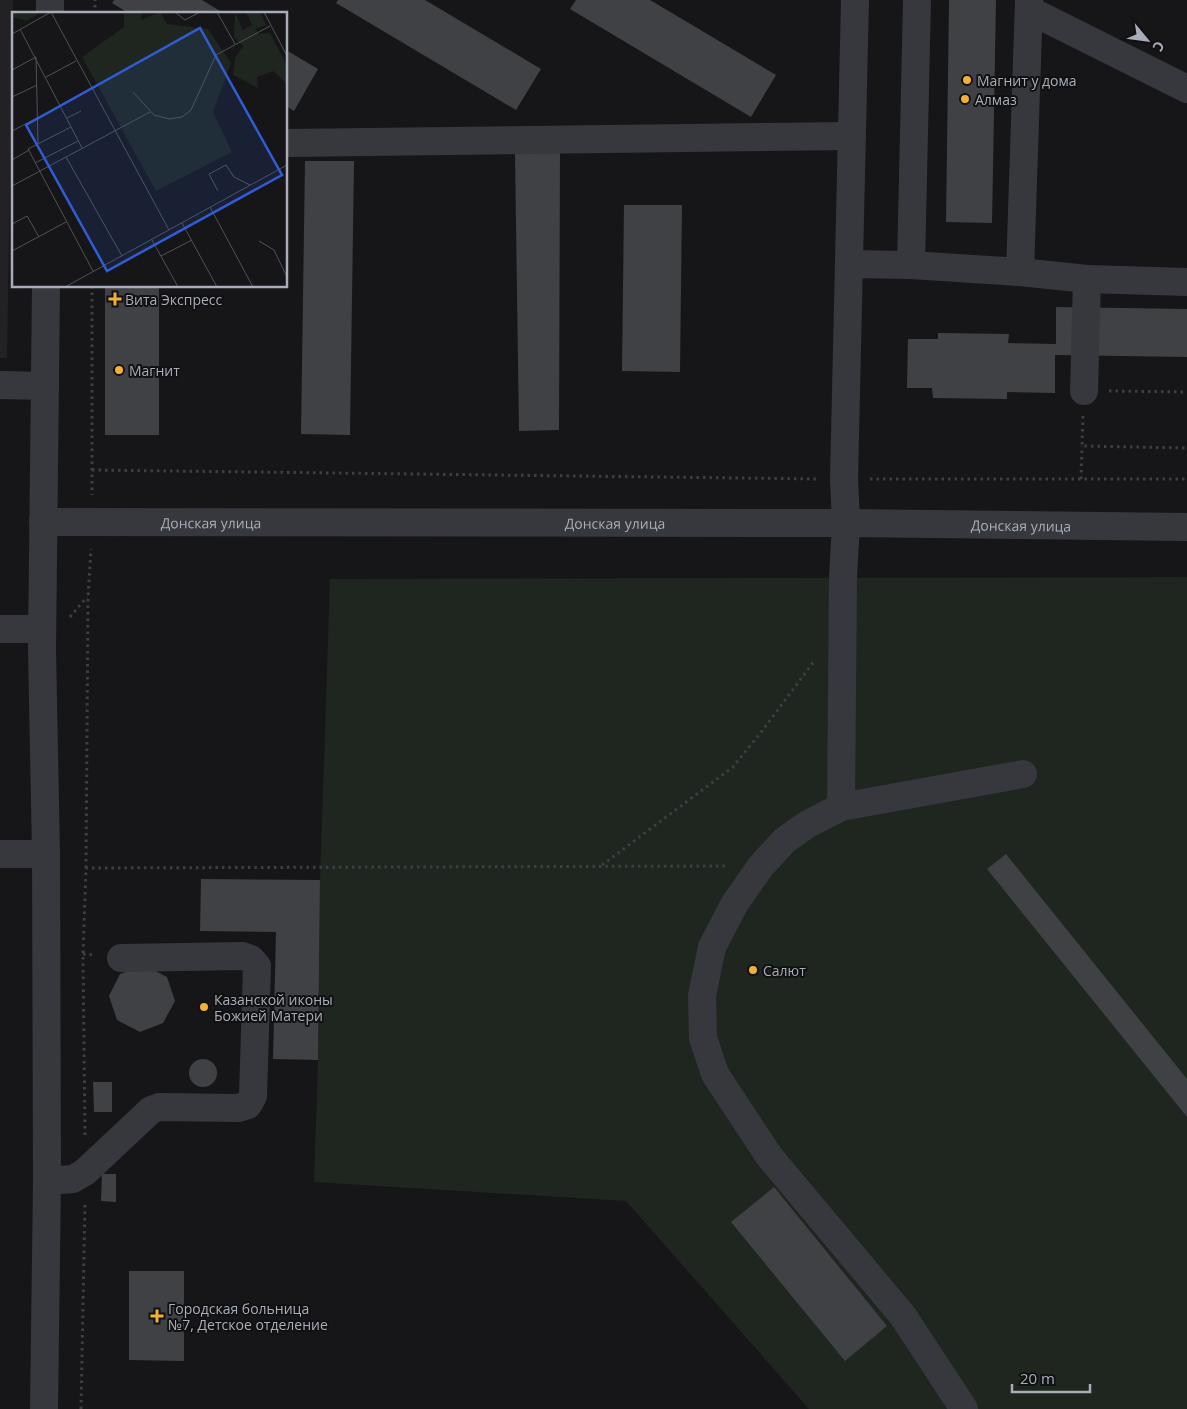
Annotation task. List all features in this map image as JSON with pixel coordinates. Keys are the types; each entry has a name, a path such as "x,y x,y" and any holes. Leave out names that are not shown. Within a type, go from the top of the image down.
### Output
{"street":[{"path":"841,807 842,623 846,523 844,479 855,0"},
{"path":"911,265 917,0"},
{"path":"1020,272 1029,5 1187,89"},
{"path":"288,143 852,136"},
{"path":"849,264 911,265 1020,272 1087,279 1187,282"},
{"path":"1084,390 1087,279"},
{"path":"44,1409 47,1180 46,854 42,629 46,288"},
{"path":"0,385 45,386"},
{"name":"Донская улица","path":"43,522 846,523 1187,527"},
{"path":"0,629 42,629"},
{"path":"964,1409 903,1316 768,1156 715,1074 703,1038 702,996 712,947 735,903 761,866 784,840 808,824 841,807 1023,774"},
{"path":"0,854 46,854"},
{"path":"47,1180 73,1180 85,1172 151,1110 159,1107 238,1108 248,1105 253,1096 257,966 250,959 243,956 121,958"}],"path":[{"path":"86,868 88,597 93,521 92,288"},
{"path":"1081,479 1084,390 1187,392"},
{"path":"1082,446 1187,448"},
{"path":"92,470 844,479 1187,479"},
{"path":"600,866 733,767 842,623"}],"shaded area":[{"path":"0,0 13,0 7,358 0,358"},
{"name":"Салют","path":"1187,577 1187,1409 809,1409 626,1201 314,1182 318,1060 320,880 330,579"}],"building":[{"path":"114,0 202,0 222,12 127,12 112,3"},
{"path":"338,0 425,0 541,69 516,110 336,3"},
{"path":"576,0 650,0 776,75 751,117 570,9"},
{"path":"949,0 996,0 992,223 946,222"},
{"path":"288,51 318,69 294,111 288,107"},
{"path":"560,152 559,430 519,431 515,154"},
{"path":"305,161 354,161 350,435 301,434"},
{"path":"624,205 682,205 680,372 622,371"},
{"path":"105,288 159,288 159,435 105,435"},
{"path":"1056,307 1187,309 1187,357 1055,355 1055,393 1007,392 1007,399 933,398 932,388 907,388 908,339 938,339 938,333 1009,334 1008,343 1056,344"},
{"path":"1006,854 1187,1079 1187,1117 987,869"},
{"path":"201,879 320,880 318,1060 273,1059 276,932 200,931"},
{"path":"144,965 167,977 175,1001 163,1023 140,1032 117,1020 109,996 120,974"},
{"path":"203,1059 213,1063 217,1073 213,1083 203,1087 193,1083 189,1073 193,1063"},
{"path":"93,1082 112,1082 112,1112 94,1112"},
{"path":"102,1174 116,1174 116,1202 101,1201"},
{"path":"774,1187 887,1326 845,1361 731,1222"},
{"name":"Городская больница №7, Детское отделение","path":"129,1271 184,1271 184,1361 129,1360"}],"place":[{"name":"Магнит у дома","path":"967,80"},
{"name":"Алмаз","path":"965,99"},
{"name":"Вита Экспресс","path":"115,299"},
{"name":"Магнит","path":"119,370"},
{"name":"Салют","path":"753,970"},
{"name":"Казанской иконы Божией Матери","path":"204,1007"},
{"name":"Городская больница №7, Детское отделение","path":"157,1316"}]}
